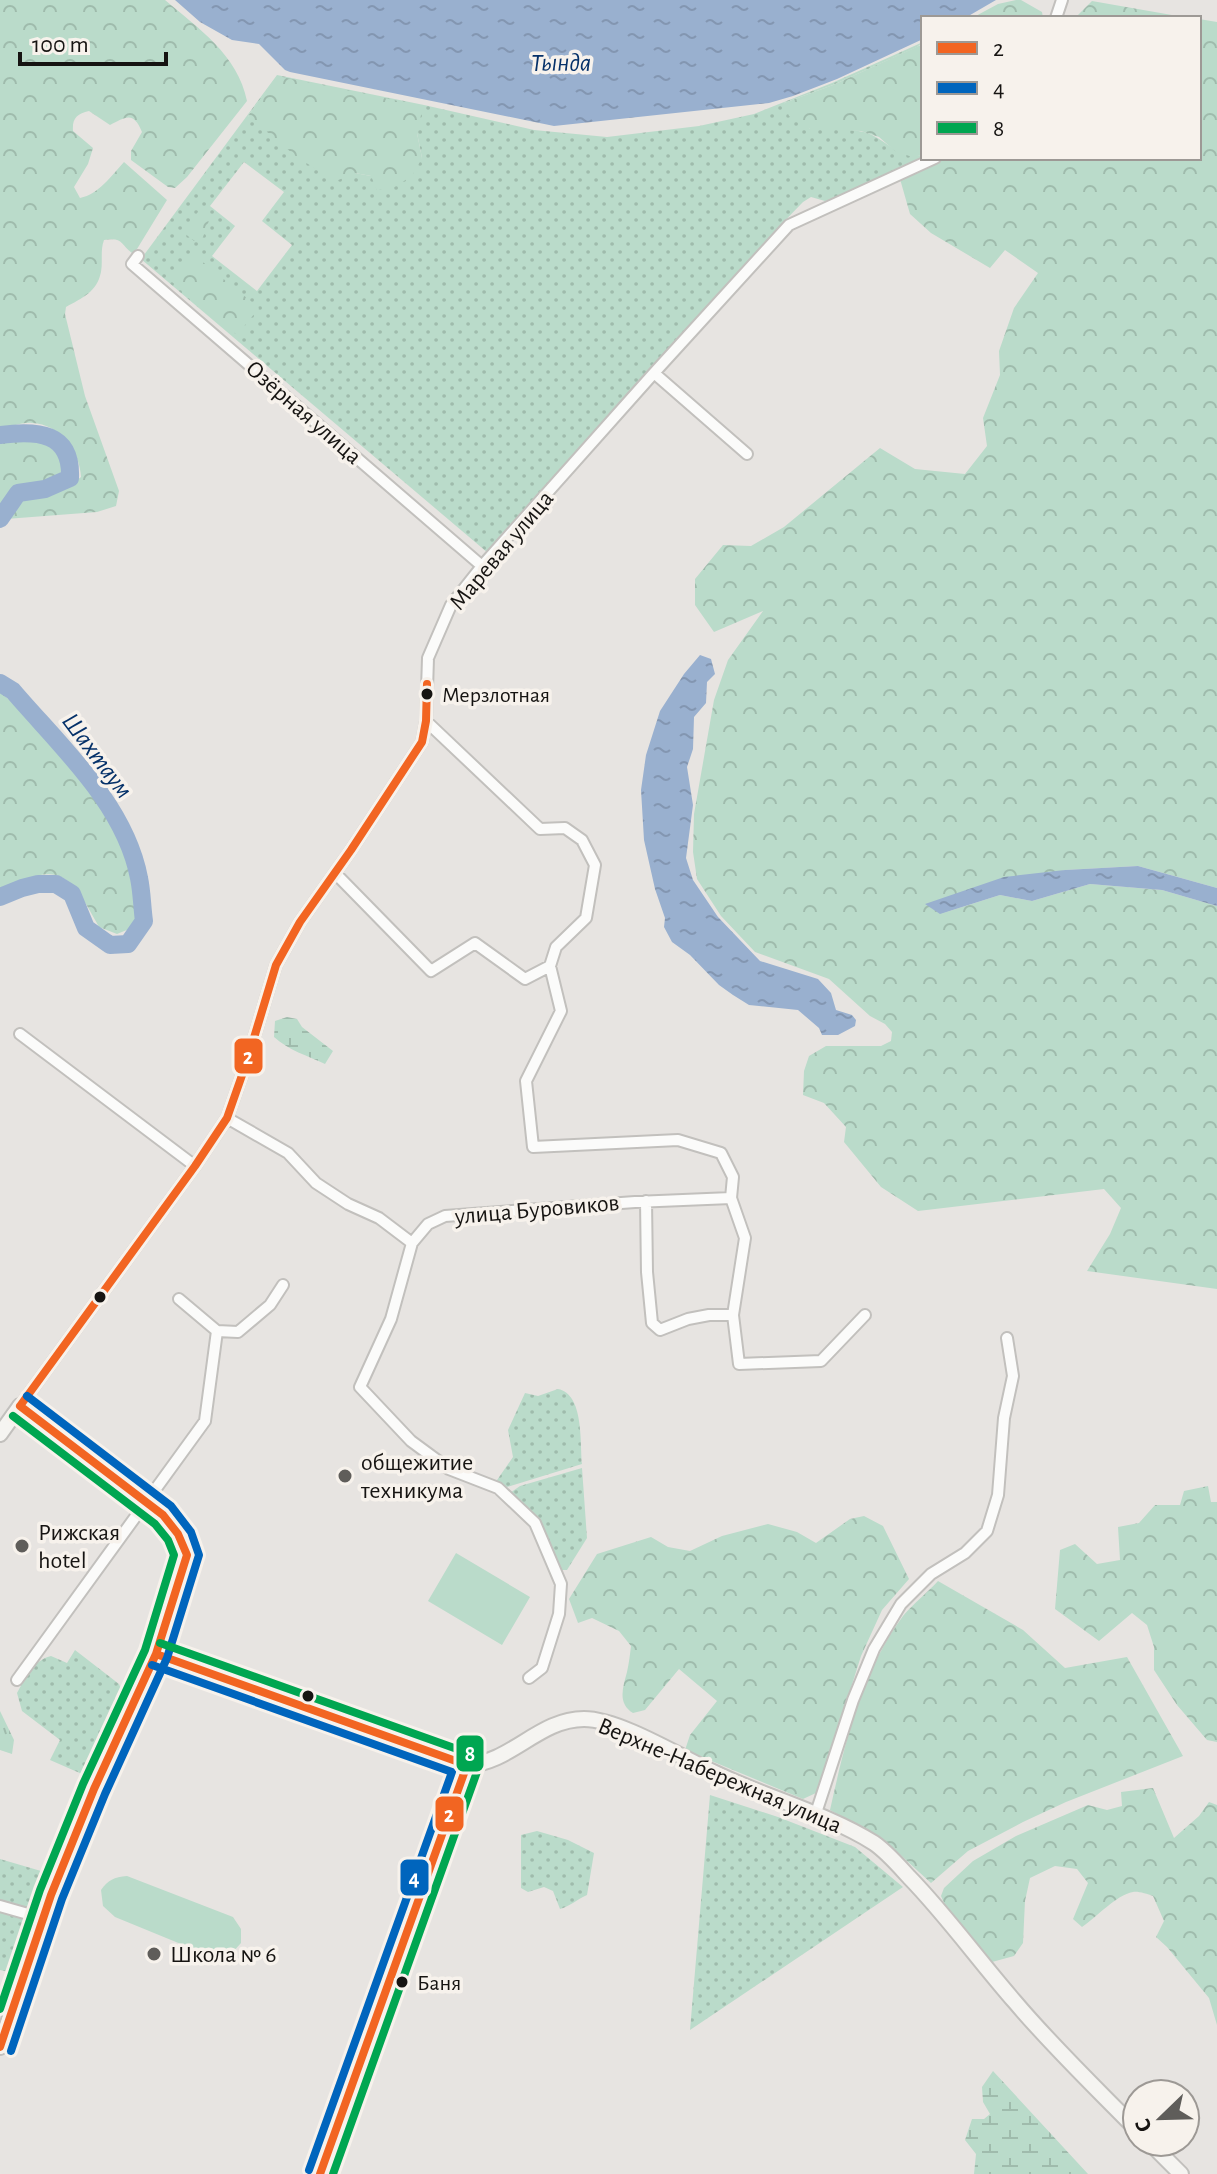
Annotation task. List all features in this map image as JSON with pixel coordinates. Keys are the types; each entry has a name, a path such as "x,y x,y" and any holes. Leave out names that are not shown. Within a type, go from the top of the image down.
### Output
{"street":[{"name":"Маревая улица","path":"20,1406 227,1118 276,965 300,922 422,742 426,721 428,658 451,605 482,566 789,225 931,160"},
{"name":"Озёрная улица","path":"138,256 132,264 482,566"},
{"path":"654,373 747,454"},
{"path":"426,721 540,829 565,828 582,840 595,865 586,918 556,947 550,966 561,1011 526,1081 533,1147 678,1140 721,1153 733,1177 731,1198 745,1238 733,1315 739,1364 821,1361 865,1315"},
{"path":"335,873 431,971 475,943 525,979 550,966"},
{"path":"20,1034 195,1166"},
{"path":"227,1118 288,1153 316,1183 348,1204 379,1218 412,1243 391,1319 360,1387 411,1441 449,1469 498,1488 535,1523 561,1584 559,1614 542,1668 529,1678"},
{"name":"улица Буровиков","path":"412,1243 428,1224 445,1216 731,1198"},
{"name":"улица Буровиков","path":"646,1201 647,1272 652,1323 660,1330 688,1319 733,1315"},
{"path":"179,1299 217,1331 238,1332 270,1305 283,1285"},
{"path":"17,1680 205,1421 217,1331"},
{"path":"815,1816 853,1700 874,1649 901,1604 931,1574 965,1553 987,1531 998,1495 1004,1418 1013,1376 1007,1338"},
{"path":"0,1434 20,1406 175,1527 184,1541 187,1555 156,1654 94,1789 42,1918 0,2047"},
{"path":"156,1654 467,1765 320,2174"},
{"name":"Верхне-Набережная улица","path":"467,1765 491,1760 563,1721 597,1720 618,1726 720,1776 846,1828 876,1844 891,1857 1016,2003 1121,2113"},
{"path":"0,1906 42,1918"},
{"path":"1165,2158 1181,2174"}],"green space":[{"path":"0,0 165,0 226,56 247,101 175,188 168,187 131,160 131,151 142,132 132,118 124,118 110,125 89,111 74,120 73,131 93,148 88,164 74,187 80,198 99,189 124,162 167,200 132,253 118,240 104,240 101,272 96,285 88,294 66,307 65,314 85,396 119,491 116,506 97,512 6,519 25,497 52,492 71,485 81,477 72,449 51,428 28,423 0,430"},
{"path":"1021,0 1042,12 1043,16 976,16 998,4"},
{"path":"1092,1 1178,16 1077,16"},
{"path":"1201,19 1217,22 1217,888 1138,866 1065,870 940,914 1000,895 1032,901 1090,884 1162,890 1217,906 1217,1289 1087,1271 1110,1234 1121,1208 1104,1189 918,1211 881,1187 844,1142 846,1127 824,1103 803,1095 804,1071 809,1056 826,1046 881,1046 891,1041 892,1032 829,979 755,952 721,916 697,879 693,852 694,814 714,700 728,660 763,611 714,632 695,605 695,579 723,545 751,546 784,527 880,448 915,469 965,474 987,446 983,418 1000,375 999,351 1014,308 1038,273 1005,250 990,268 931,233 910,214 900,179 939,160 1201,160"},
{"path":"921,43 833,85 784,103 810,129 864,132 899,152 921,155 921,159 840,197 825,201 811,197 803,202 488,553 141,259 277,75 534,130 607,137 699,126 754,114","holes":["277,77 417,133 422,158 371,176 355,173 248,116","244,162 284,192 262,221 292,245 257,291 212,256 235,226 210,206"]},
{"path":"921,45 921,155 912,157 895,151 879,137 861,131 810,129 789,116 784,103 833,85"},
{"path":"277,76 423,106 417,133 422,158 412,176 391,189 377,190 371,176 355,173 336,181 298,158 248,116"},
{"path":"207,209 211,215 203,237 194,241 183,232 198,212"},
{"path":"193,254 259,308 237,335 171,281"},
{"path":"26,438 40,441 51,448 64,470 46,484 14,490 0,509 0,443"},
{"path":"0,692 46,738 118,832 133,879 138,913 134,927 117,934 99,927 70,883 50,874 20,881 0,891"},
{"path":"287,1017 297,1019 302,1027 333,1051 325,1064 274,1037 275,1021"},
{"path":"558,1389 566,1393 576,1409 582,1464 507,1487 495,1483 513,1457 508,1430 525,1393 538,1396"},
{"path":"582,1468 587,1538 567,1570 560,1570 541,1527 528,1509 510,1493 520,1486"},
{"path":"1208,1486 1211,1502 1217,1502 1217,1742 1207,1740 1177,1705 1154,1670 1154,1647 1147,1625 1132,1613 1099,1641 1055,1609 1060,1550 1075,1544 1097,1564 1120,1560 1118,1527 1139,1523 1155,1505 1180,1505 1184,1491"},
{"path":"864,1516 883,1526 909,1579 882,1610 861,1656 818,1792 803,1799 685,1750 690,1735 717,1701 679,1669 645,1710 633,1713 628,1709 622,1694 631,1646 619,1631 592,1618 578,1623 569,1599 597,1554 651,1537 668,1547 690,1551 722,1536 768,1524 797,1532 816,1543 850,1519"},
{"path":"456,1553 530,1597 502,1645 428,1601"},
{"path":"938,1581 1023,1630 1065,1668 1127,1657 1183,1756 1023,1822 968,1851 931,1883 883,1839 830,1810 856,1709 876,1661 903,1616"},
{"path":"75,1650 119,1684 125,1699 82,1774 50,1760 60,1740 22,1711 17,1693 30,1670 44,1658 51,1656 67,1663"},
{"path":"0,1711 14,1740 12,1754 0,1750"},
{"path":"1153,1788 1174,1838 1199,1816 1209,1802 1217,1805 1217,2025 1209,1998 1156,1937 1164,1921 1153,1896 1137,1892 1127,1894 1082,1927 1073,1919 1088,1883 1077,1869 1055,1866 1030,1878 1025,1901 1023,1943 1014,1956 992,1962 941,1896 944,1888 973,1861 1016,1836 1088,1805 1107,1810 1122,1806 1121,1792"},
{"path":"710,1795 855,1847 903,1887 690,2030"},
{"path":"537,1831 568,1840 594,1853 587,1895 560,1909 553,1891 544,1887 528,1892 521,1888 521,1835"},
{"path":"0,1859 41,1871 31,1911 0,1903"},
{"path":"127,1876 233,1917 241,1929 241,1943 232,1953 215,1958 115,1917 103,1906 101,1890 112,1880"},
{"path":"0,1911 30,1919 13,1973 0,1970"},
{"path":"993,2071 1088,2174 974,2174 976,2154 965,2140 972,2119 984,2119 990,2114 983,2102 982,2087"}],"water":[{"name":"Тында","path":"175,0 996,0 968,16 921,16 921,40 837,79 769,103 554,126 290,72 259,44 232,40 200,22"},
{"path":"700,655 711,659 715,674 707,682 706,703 694,717 693,749 687,767 693,805 686,858 693,880 718,917 760,961 818,979 831,993 836,1010 852,1015 856,1020 855,1026 838,1035 822,1035 819,1028 798,1010 749,1005 719,985 690,955 672,942 664,927 665,918 644,840 641,790 646,755 660,711"},
{"path":"1138,866 1217,888 1217,906 1162,890 1090,884 1032,901 1000,895 940,914 925,904 1004,877"}],"waterway":[{"name":"Шахтаум","path":"0,435 27,433 50,437 65,451 70,478 45,489 18,493 0,519"},
{"name":"Шахтаум","path":"0,683 13,691 70,755 120,825 140,883 144,921 128,944 110,945 86,928 72,894 56,884 38,884 0,897"}],"transit line":[{"name":"2","path":"20,1406 227,1118 276,965 300,922 422,742 427,684"},
{"name":"4","path":"11,2051 62,1899 105,1794 167,1658 199,1555 191,1532 171,1506 27,1396"},
{"name":"2","path":"0,2047 51,1895 94,1789 156,1654 187,1555 178,1534 163,1515 20,1406"},
{"name":"8","path":"0,2009 40,1890 83,1784 145,1650 174,1555 168,1540 155,1524 13,1416"},
{"name":"8","path":"160,1643 471,1754 478,1761 478,1769 333,2174"},
{"name":"2","path":"156,1654 467,1765 320,2174"},
{"name":"4","path":"152,1665 452,1772 309,2170"}],"place":[{"name":"Мерзлотная","path":"427,694"},
{"name":"общежитие техникума","path":"345,1476"},
{"name":"Рижская hotel","path":"22,1546"},
{"name":"Школа № 6","path":"154,1954"},
{"name":"Баня","path":"402,1982"}]}
